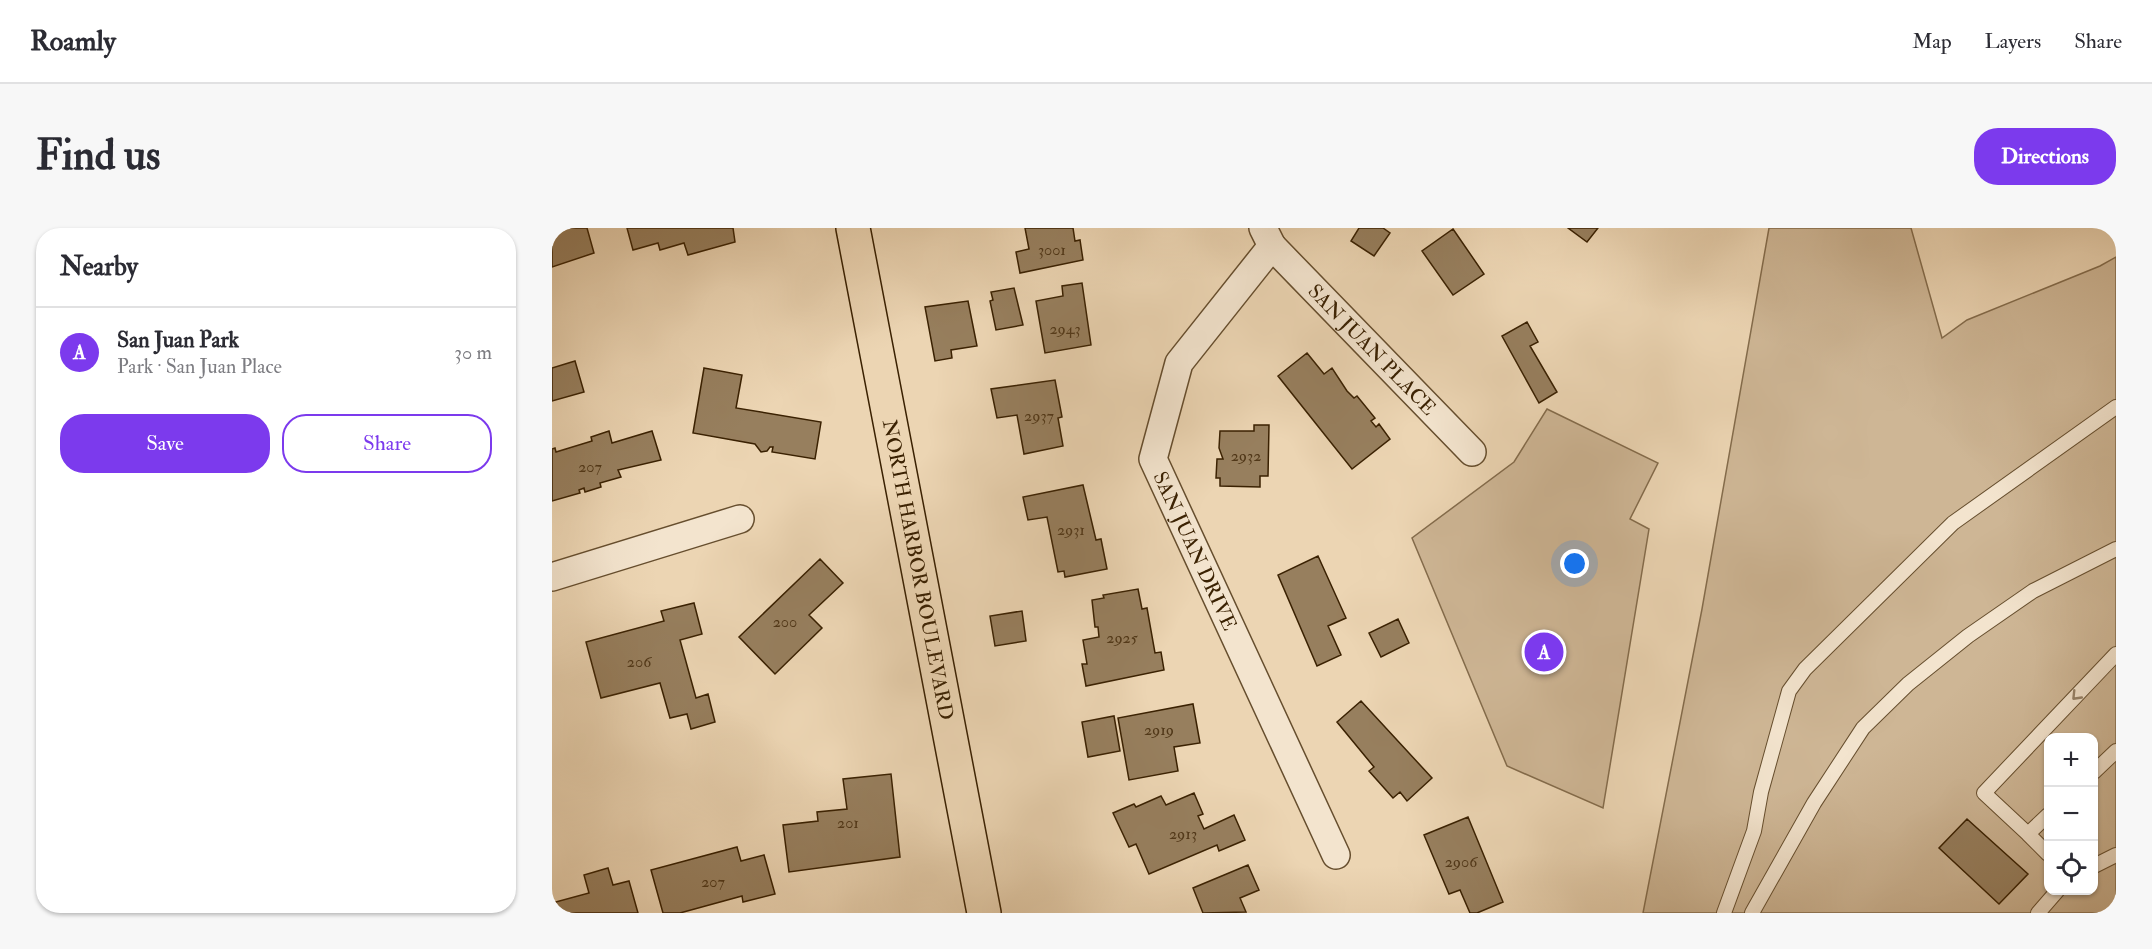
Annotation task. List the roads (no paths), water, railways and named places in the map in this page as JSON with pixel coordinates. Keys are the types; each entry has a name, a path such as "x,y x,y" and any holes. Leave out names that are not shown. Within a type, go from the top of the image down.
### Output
{"main road":[{"name":"NORTH HARBOR BOULEVARD","path":"853,228 984,913"}],"street":[{"name":"SAN JUAN PLACE","path":"1268,237 1472,452"},
{"name":"SAN JUAN DRIVE","path":"1268,237 1179,363 1153,459 1336,855"},
{"path":"552,577 740,519"}],"lane":[{"path":"1724,913 1754,831 1761,792 1784,705 1789,691 1805,669 1953,523 2116,407"},
{"path":"1752,913 1814,803 1863,728 1908,684 1968,636 2033,591 2116,549"},
{"path":"2044,849 1984,793 2116,654"},
{"path":"2098,768 2116,751"},
{"path":"2028,834 2044,820"},
{"path":"2098,864 2116,855"},
{"path":"2038,913 2054,895"}],"place":[{"name":"San Juan Park","path":"1544,652"}]}
